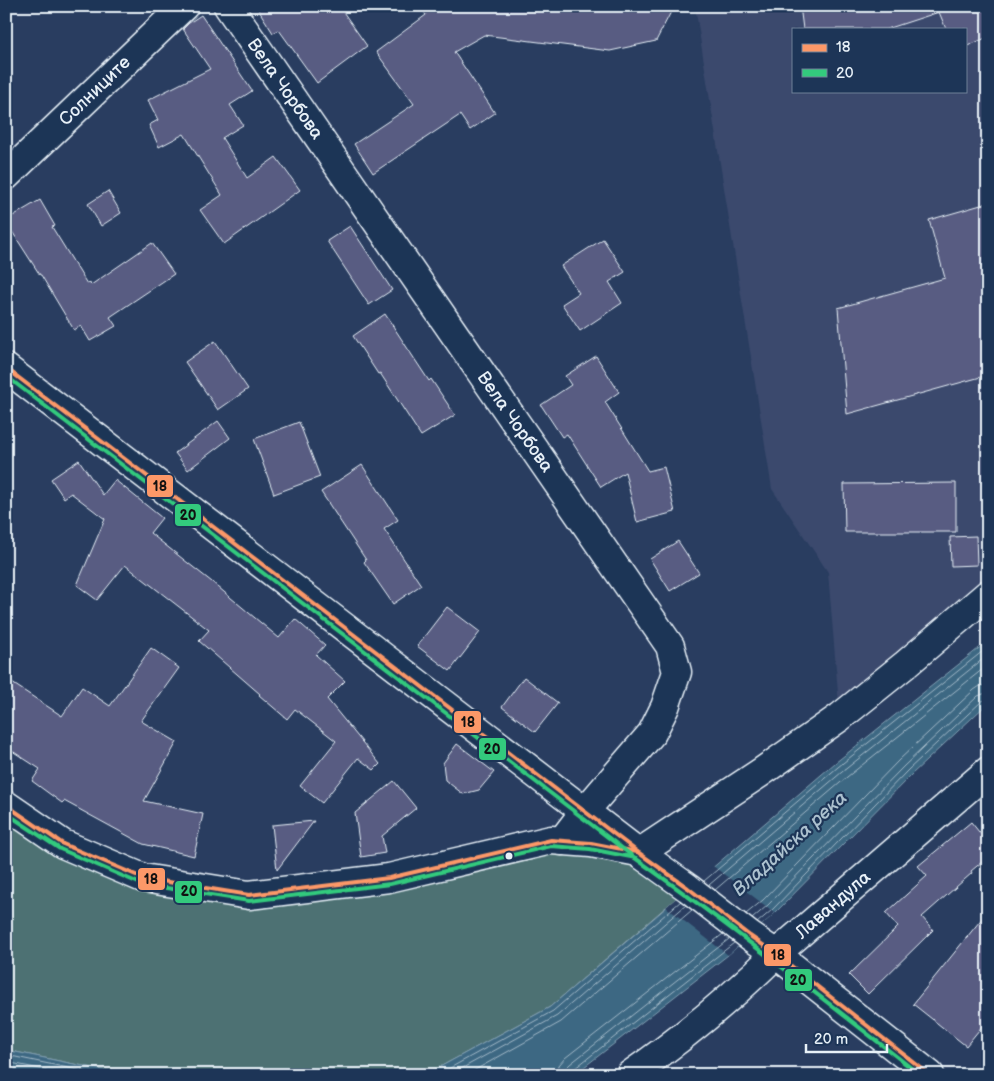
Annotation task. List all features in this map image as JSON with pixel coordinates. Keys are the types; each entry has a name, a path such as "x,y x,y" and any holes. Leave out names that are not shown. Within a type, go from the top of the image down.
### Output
{"street":[{"name":"Солниците","path":"6,176 184,6"},
{"name":"Вела Чорбова","path":"228,6 670,646 677,672 665,707 652,733 585,811 562,841"},
{"path":"6,368 639,853 776,954 930,1075"},
{"path":"6,805 62,844 143,878 249,895 388,878 551,840 591,843 639,853 760,773 840,717 988,594"},
{"name":"Лавандула","path":"630,1075 708,1016 776,954 988,770"}],"shaded area":[{"path":"695,6 988,6 988,594 840,717 828,572 772,489"}],"green space":[{"path":"6,805 63,844 249,895 591,843 688,888 550,1007 438,1068 412,1075 127,1075 6,1050"}],"water":[{"name":"Владайска река","path":"988,641 988,703 912,774 775,913 728,955 579,1071 573,1075 413,1075 438,1068 550,1007 835,763"},
{"path":"6,1050 127,1075 6,1075"}],"pier":[{"path":"713,866 775,913 728,955 666,907"}],"building":[{"path":"256,6 339,6 367,46 317,83 279,30 273,33"},
{"path":"420,6 674,6 656,41 610,51 484,35 454,52 495,113 470,130 460,115 373,173 354,144 414,104 376,52 426,15"},
{"path":"800,6 988,6 988,37 966,47 966,28 946,28 939,12 890,28 803,28"},
{"path":"201,15 252,91 230,105 243,125 222,138 247,178 276,157 300,190 224,244 200,210 222,195 184,134 159,147 149,125 158,120 148,100 210,69 183,29"},
{"path":"108,191 121,213 101,226 88,204"},
{"path":"40,200 55,226 52,227 87,284 90,282 91,285 152,243 174,274 110,317 116,326 90,341 81,326 74,330 6,222 6,220"},
{"path":"988,203 988,375 847,414 838,308 945,278 929,220"},
{"path":"350,226 392,290 369,305 327,241"},
{"path":"603,239 625,272 609,282 622,303 580,331 562,304 579,293 561,266"},
{"path":"385,314 429,381 431,379 455,415 421,436 380,373 378,374 353,336"},
{"path":"215,341 248,389 218,410 185,362"},
{"path":"596,356 619,392 605,402 648,471 664,467 675,512 637,522 625,472 601,487 567,434 562,437 541,405 571,385 565,376"},
{"path":"218,421 230,438 188,470 175,453"},
{"path":"299,422 320,477 274,494 254,439"},
{"path":"79,460 103,495 115,480 162,518 150,533 279,638 295,619 325,645 316,655 345,681 327,699 380,764 374,770 358,758 322,803 300,786 336,741 295,709 287,719 199,641 209,630 125,565 97,600 77,585 105,519 71,493 64,498 51,479"},
{"path":"362,465 398,520 384,529 421,585 393,604 364,562 366,560 321,492"},
{"path":"956,483 956,532 845,532 844,484"},
{"path":"976,536 977,565 951,566 950,537"},
{"path":"678,541 699,573 670,591 650,559"},
{"path":"447,607 480,632 450,671 417,646"},
{"path":"151,648 179,668 141,721 177,742 144,801 203,814 194,856 143,844 64,801 62,803 32,781 40,769 6,747 6,679 62,716 82,687 110,706"},
{"path":"524,677 558,703 535,732 502,707"},
{"path":"457,744 494,772 479,790 463,794 445,780 443,763"},
{"path":"394,781 416,808 382,836 385,853 361,857 355,813"},
{"path":"314,821 277,870 272,825"},
{"path":"971,822 988,843 988,857 922,917 933,930 868,994 849,975 898,927 886,913 927,876 918,866"},
{"path":"988,911 988,1019 966,1046 913,1004"}],"transit line":[{"name":"18","path":"6,368 639,853 776,954 930,1075"},
{"name":"20","path":"6,376 635,858 779,965 920,1075"},
{"name":"18","path":"6,805 63,844 143,878 249,895 389,878 551,840 591,843 637,852"},
{"name":"20","path":"6,813 60,849 141,884 249,901 390,884 551,846 590,849 636,858"}]}
